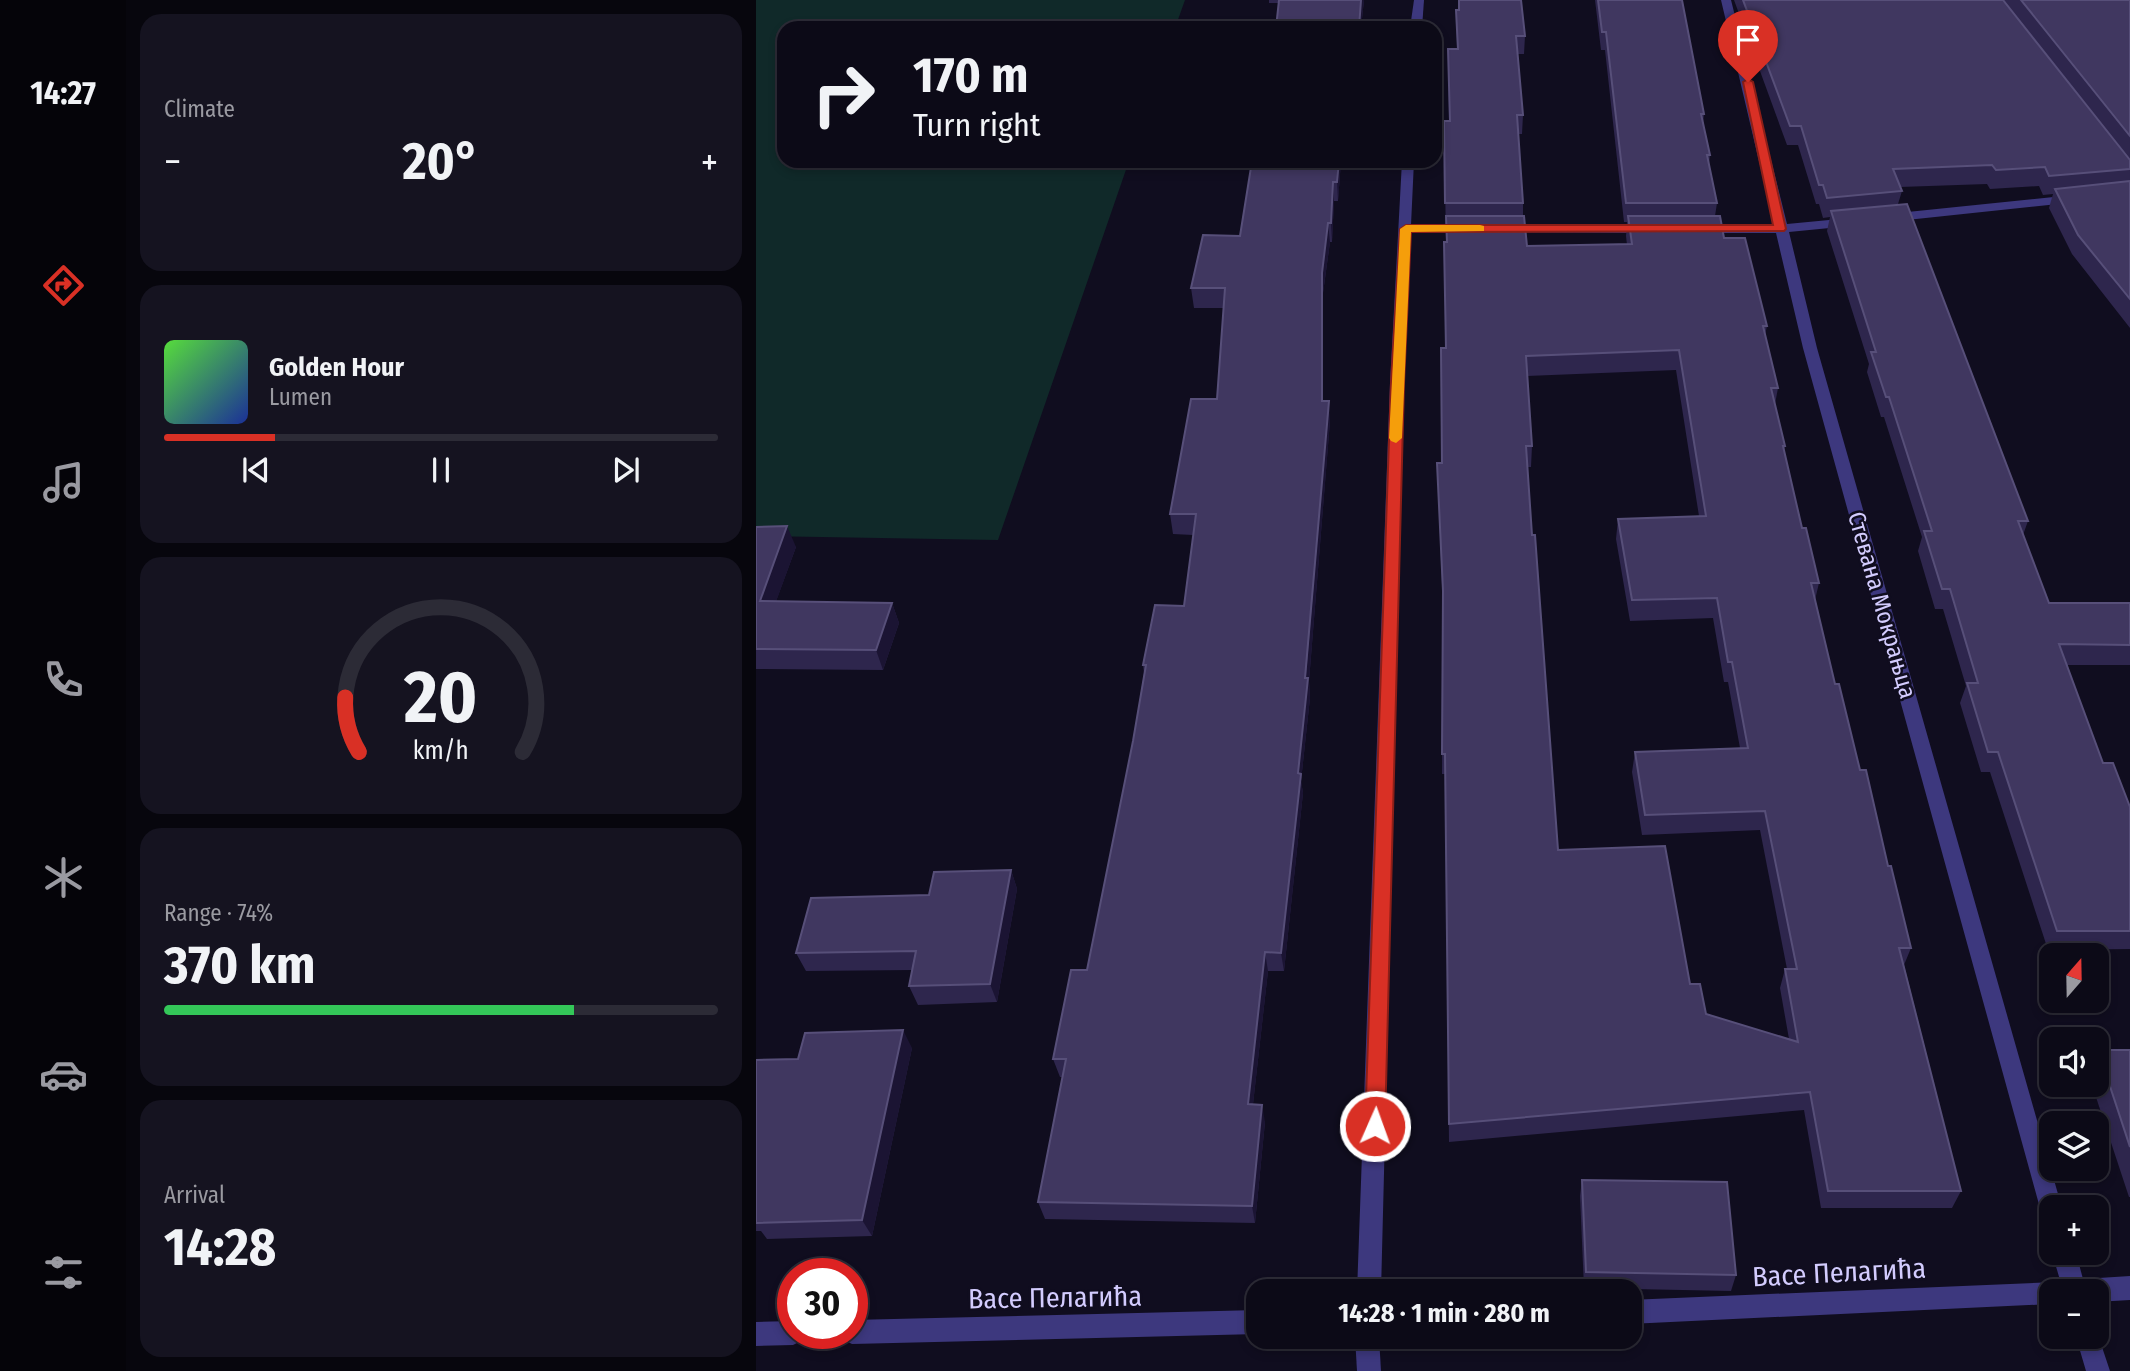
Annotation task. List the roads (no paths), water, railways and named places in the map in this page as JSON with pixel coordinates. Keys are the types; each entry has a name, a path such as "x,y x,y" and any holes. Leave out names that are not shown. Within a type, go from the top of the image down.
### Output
{"street":[{"path":"1417,21 1419,0"},
{"name":"Стевана Мокрањца","path":"1726,0 1748,82 1780,229 1810,348 2047,1195"},
{"path":"1369,1279 1397,383 1408,168"},
{"path":"1406,229 1780,229 2090,198"},
{"path":"2109,1289 2130,1288"},
{"name":"Васе Пелагића","path":"1642,1310 2039,1293"},
{"name":"Васе Пелагића","path":"868,1332 1246,1322"},
{"path":"756,1334 777,1333"},
{"path":"1367,1349 1368,1371"},
{"path":"2092,1349 2098,1371"}]}
